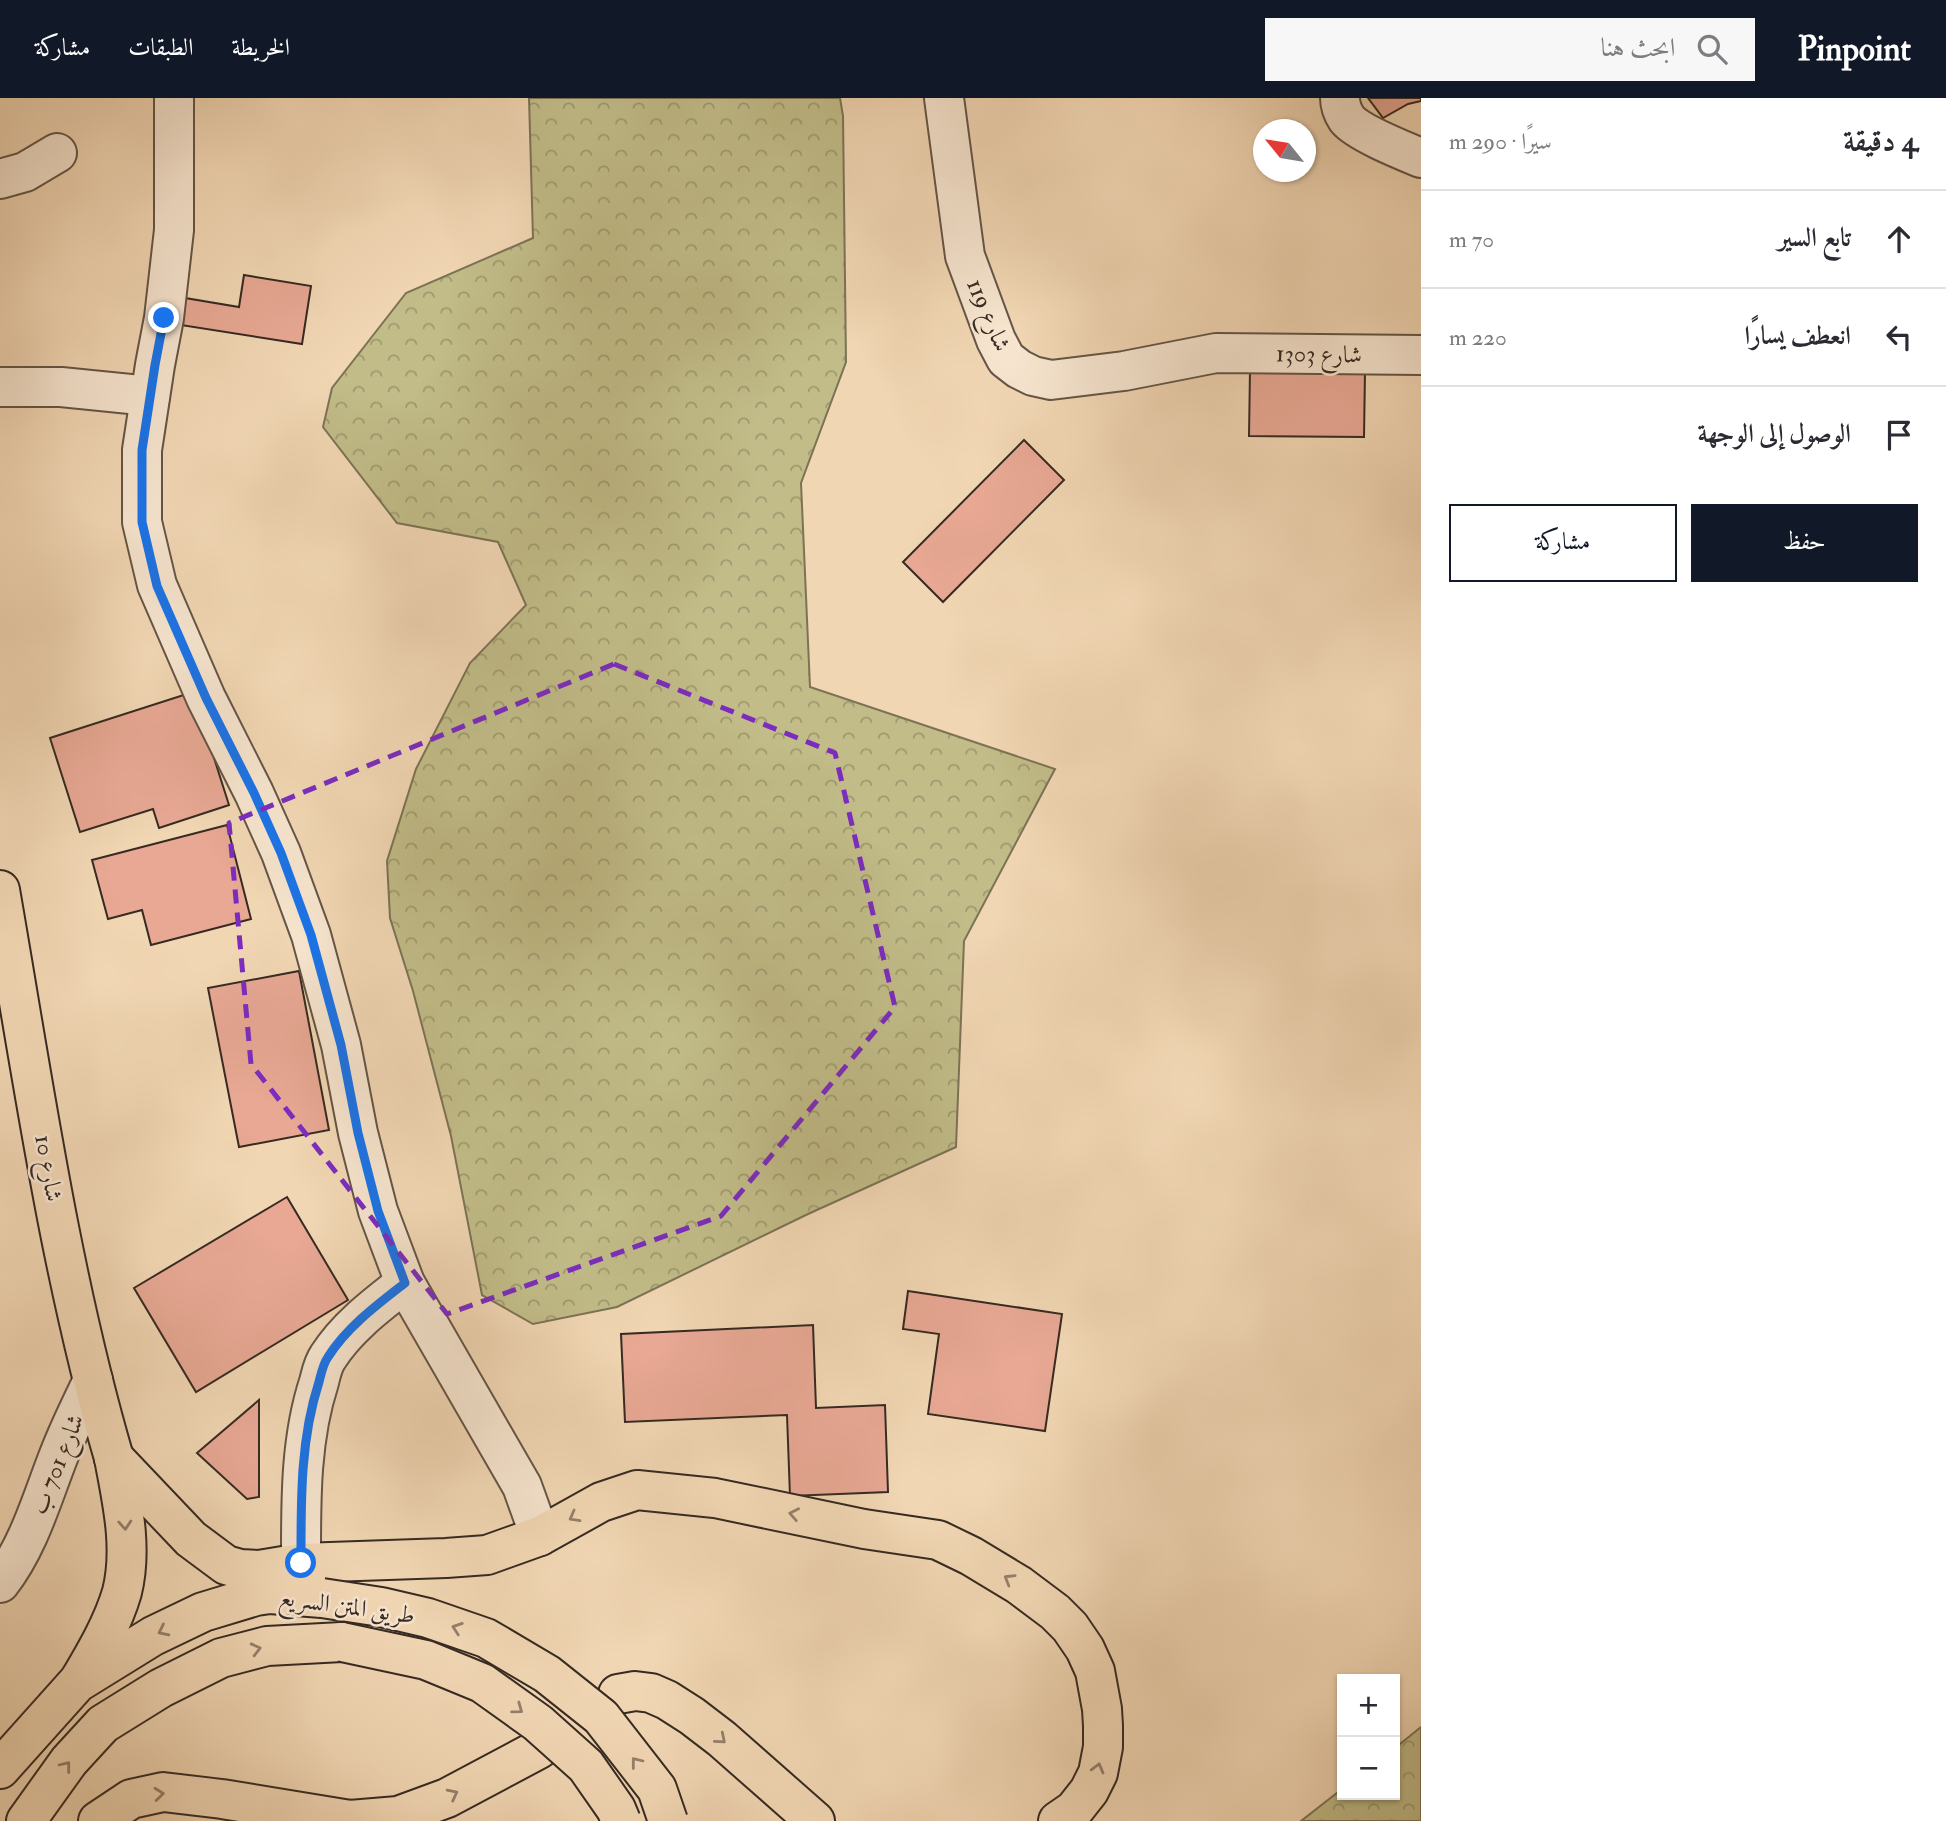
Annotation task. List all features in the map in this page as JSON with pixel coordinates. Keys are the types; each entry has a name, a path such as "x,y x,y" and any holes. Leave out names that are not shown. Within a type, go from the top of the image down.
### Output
{"main road":[{"name":"شارع 10","path":"0,890 67,1269 112,1451 124,1517 126,1549 122,1591 113,1616 78,1683"},
{"path":"112,1451 191,1539 226,1565 240,1569 258,1583 301,1563 487,1555 540,1536 601,1502 637,1490 715,1498 863,1529 938,1541 971,1556 1019,1585 1055,1612 1070,1627 1095,1671 1103,1726 1103,1746 1098,1773 1082,1801 1058,1821"},
{"name":"طريق المتن السريع","path":"0,1769 78,1683 153,1636 258,1583 270,1594 381,1607 428,1618 486,1638 547,1674 601,1717 657,1789 668,1821"},
{"name":"طريق المتن السريع","path":"26,1821 69,1761 103,1724 161,1688 221,1658 267,1646 342,1642 426,1660 482,1683 538,1723 586,1766 616,1809 621,1821"},
{"path":"618,1694 635,1691 651,1693 692,1716 815,1821"},
{"path":"98,1821 131,1798 163,1792 222,1798 350,1820 398,1816 447,1798 539,1749"}],"street":[{"path":"174,98 174,230 164,318 142,450 142,522 157,586 206,698 281,853 311,935 341,1045 358,1133 378,1211 405,1283 522,1486 540,1536"},
{"name":"شارع 119","path":"944,98 965,256 996,341 1006,359 1033,376 1051,380 1124,371 1216,353"},
{"path":"1340,98 1348,121 1421,158"},
{"path":"0,179 25,172 57,153"},
{"name":"شارع 1303","path":"1216,353 1421,355"},
{"path":"0,387 61,387 150,396"},
{"path":"301,1563 301,1495 306,1436 327,1358 362,1317 405,1283"},
{"name":"شارع 701 ب","path":"0,1583 13,1567 45,1496 59,1454 93,1380"}],"highlighted area":[{"path":"614,664 835,753 895,1007 721,1216 447,1314 251,1064 229,823"}],"green space":[{"path":"529,98 840,98 843,116 846,362 801,483 810,687 1055,769 964,941 956,1147 808,1214 617,1307 533,1324 482,1295 451,1136 413,991 390,918 387,861 416,769 470,663 526,605 498,542 397,523 323,427 332,388 406,293 533,238"},
{"path":"1421,1727 1421,1821 1301,1821 1337,1793 1337,1800 1400,1800 1400,1744"}],"building":[{"path":"1368,98 1421,98 1421,101 1408,104 1383,118"},
{"path":"244,275 311,286 302,344 168,323 173,296 239,307"},
{"path":"1250,370 1365,371 1364,437 1249,436"},
{"path":"1024,440 1064,480 943,602 903,562"},
{"path":"193,692 229,805 159,828 153,809 80,832 50,738"},
{"path":"227,825 251,919 151,945 142,910 108,919 92,860"},
{"path":"299,971 329,1130 239,1147 208,988"},
{"path":"287,1197 348,1300 196,1392 134,1288"},
{"path":"908,1291 1062,1314 1045,1431 928,1414 939,1334 903,1329"},
{"path":"813,1325 816,1408 885,1405 888,1492 790,1496 787,1415 625,1422 621,1334"},
{"path":"259,1400 259,1497 247,1499 197,1453"}],"route":[{"path":"164,318 142,450 142,522 157,586 206,698 281,853 311,935 341,1045 358,1133 378,1211 405,1283 362,1317 327,1358 306,1436 301,1495 301,1563"}]}
